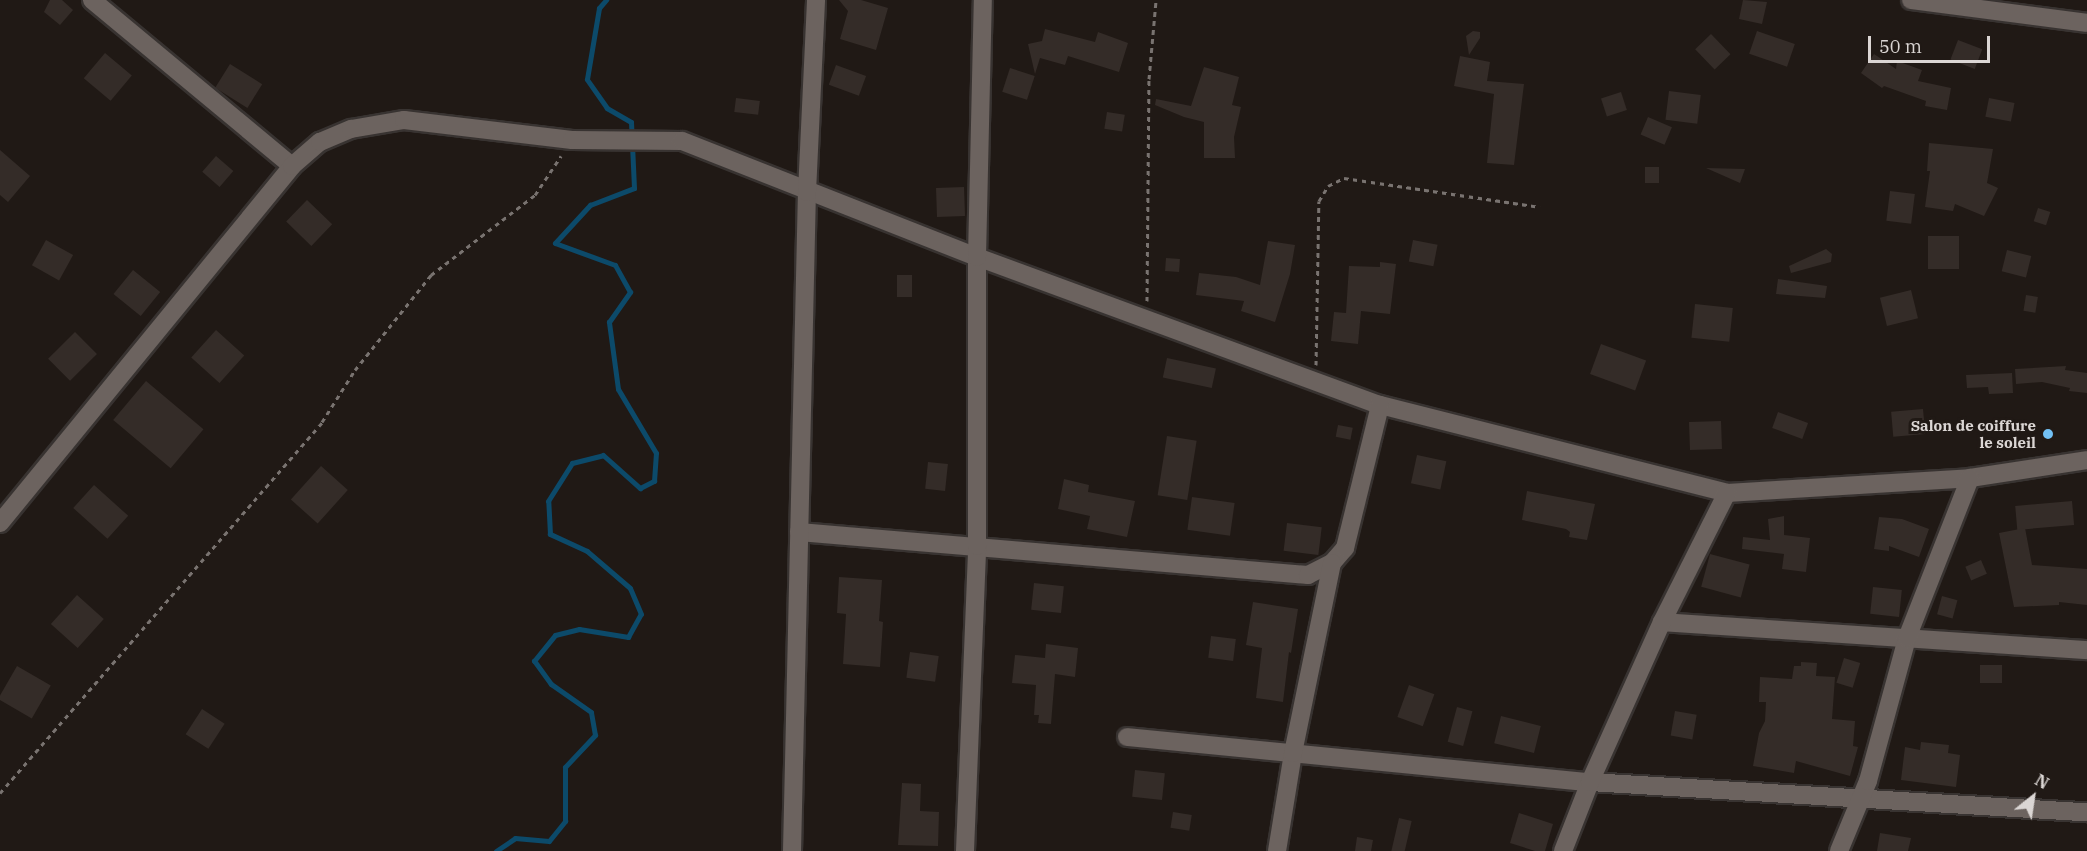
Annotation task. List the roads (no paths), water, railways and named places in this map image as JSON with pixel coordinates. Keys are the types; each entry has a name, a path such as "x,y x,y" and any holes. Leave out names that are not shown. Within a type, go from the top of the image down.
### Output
{"street":[{"path":"92,0 292,166"},
{"path":"792,851 807,192 816,0"},
{"path":"965,851 978,546 977,257 983,0"},
{"path":"1911,0 2087,23"},
{"path":"0,523 292,166 320,142 351,129 404,120 572,140 682,141 977,257 1380,405 1727,493 1970,477 2087,460"},
{"path":"800,532 1308,575 1332,563 1345,548 1380,405"},
{"path":"1839,851 1862,798 1907,639 1970,477"},
{"path":"1563,851 1590,782 1662,622 1727,493"},
{"path":"1277,851 1293,753 1332,563"},
{"path":"1662,622 2087,650"},
{"path":"1127,737 1590,782 2087,812"}],"waterway":[{"path":"496,851 515,838 549,841 565,821 565,767 595,735 591,712 551,684 534,661 555,635 579,629 628,637 641,614 630,588 587,551 550,534 548,501 572,463 603,455 640,488 654,481 656,453 618,389 609,322 630,292 615,265 555,243 590,205 634,188 631,122 607,108 587,79 599,8 606,0"}],"place":[{"name":"Salon de coiffure le soleil","path":"2048,434"}]}
